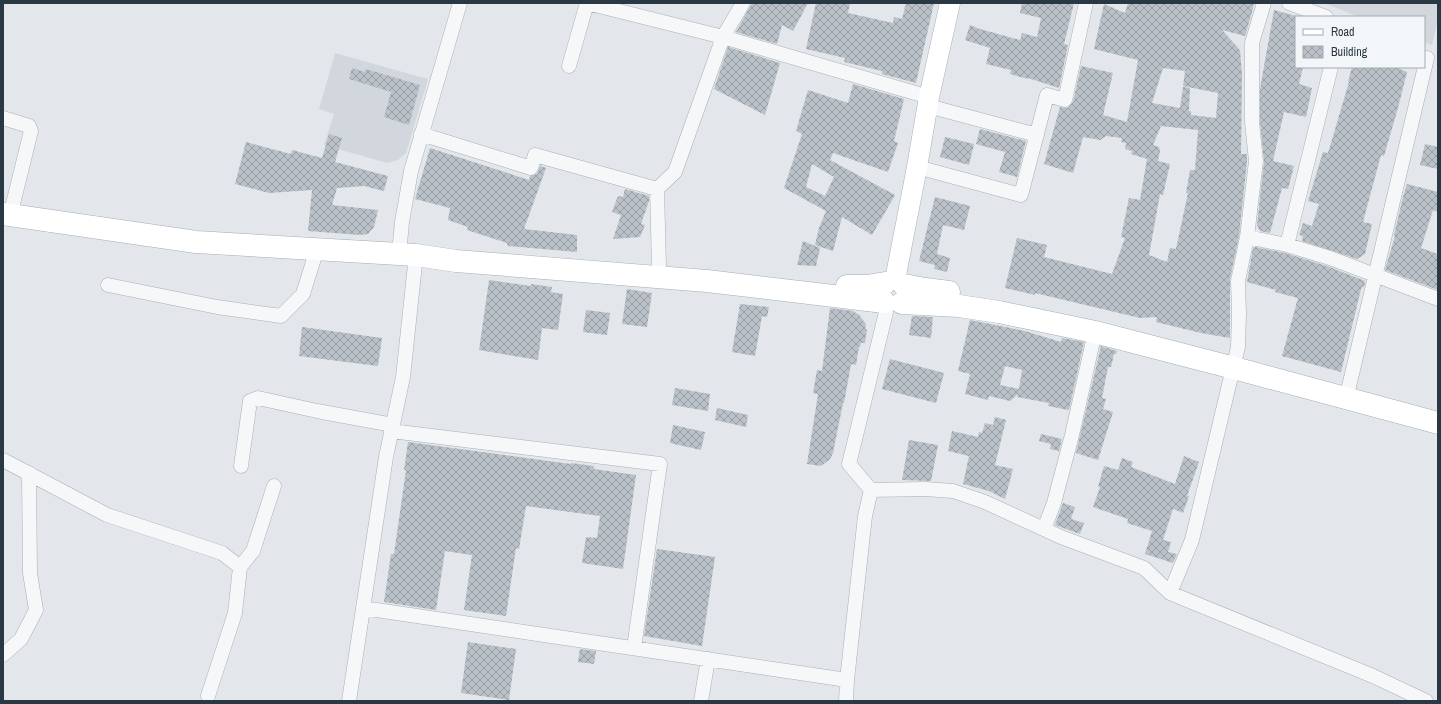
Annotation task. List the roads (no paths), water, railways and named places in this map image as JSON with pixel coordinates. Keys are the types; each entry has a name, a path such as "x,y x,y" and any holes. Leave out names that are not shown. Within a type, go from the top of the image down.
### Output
{"main road":[{"path":"6,215 196,242 408,255 456,261 707,281 893,293 973,302 1121,328 1235,362 1348,393 1438,423"},
{"path":"408,255 439,251 475,252 659,267 847,286 867,286 893,293"},
{"path":"973,302 1019,316 1235,362"},
{"path":"1348,393 1438,410"}],"street":[{"path":"349,701 386,457 403,377 408,255 402,222 411,171 460,3"},
{"path":"569,66 587,3 723,37 1037,135"},
{"path":"659,267 657,189 675,172 723,37 743,3"},
{"path":"871,490 849,464 893,293 928,102 950,3"},
{"path":"917,167 1021,195 1047,95 1065,100 1086,3"},
{"path":"1170,593 1192,540 1238,347 1238,281 1247,237 1256,161 1252,122 1252,43 1264,3"},
{"path":"1289,3 1323,16"},
{"path":"1348,393 1430,59"},
{"path":"1287,245 1331,68"},
{"path":"3,118 29,126 31,131 6,215"},
{"path":"421,134 531,168 535,155 657,189"},
{"path":"1247,237 1287,245 1330,258 1438,299"},
{"path":"108,285 217,307 281,316 303,294 317,249"},
{"path":"1044,529 1054,503 1072,435 1095,332"},
{"path":"241,466 250,401 258,398 392,428 660,464 634,648"},
{"path":"3,460 107,514 222,553 240,567"},
{"path":"3,655 21,639 36,610 30,573 29,473"},
{"path":"208,696 235,613 240,567 253,551 274,486"},
{"path":"871,490 925,489 953,492 985,502 1098,552 1144,568 1170,593 1372,676 1426,701"},
{"path":"846,701 865,516 871,490"},
{"path":"363,608 847,680"},
{"path":"701,701 708,659"}]}
